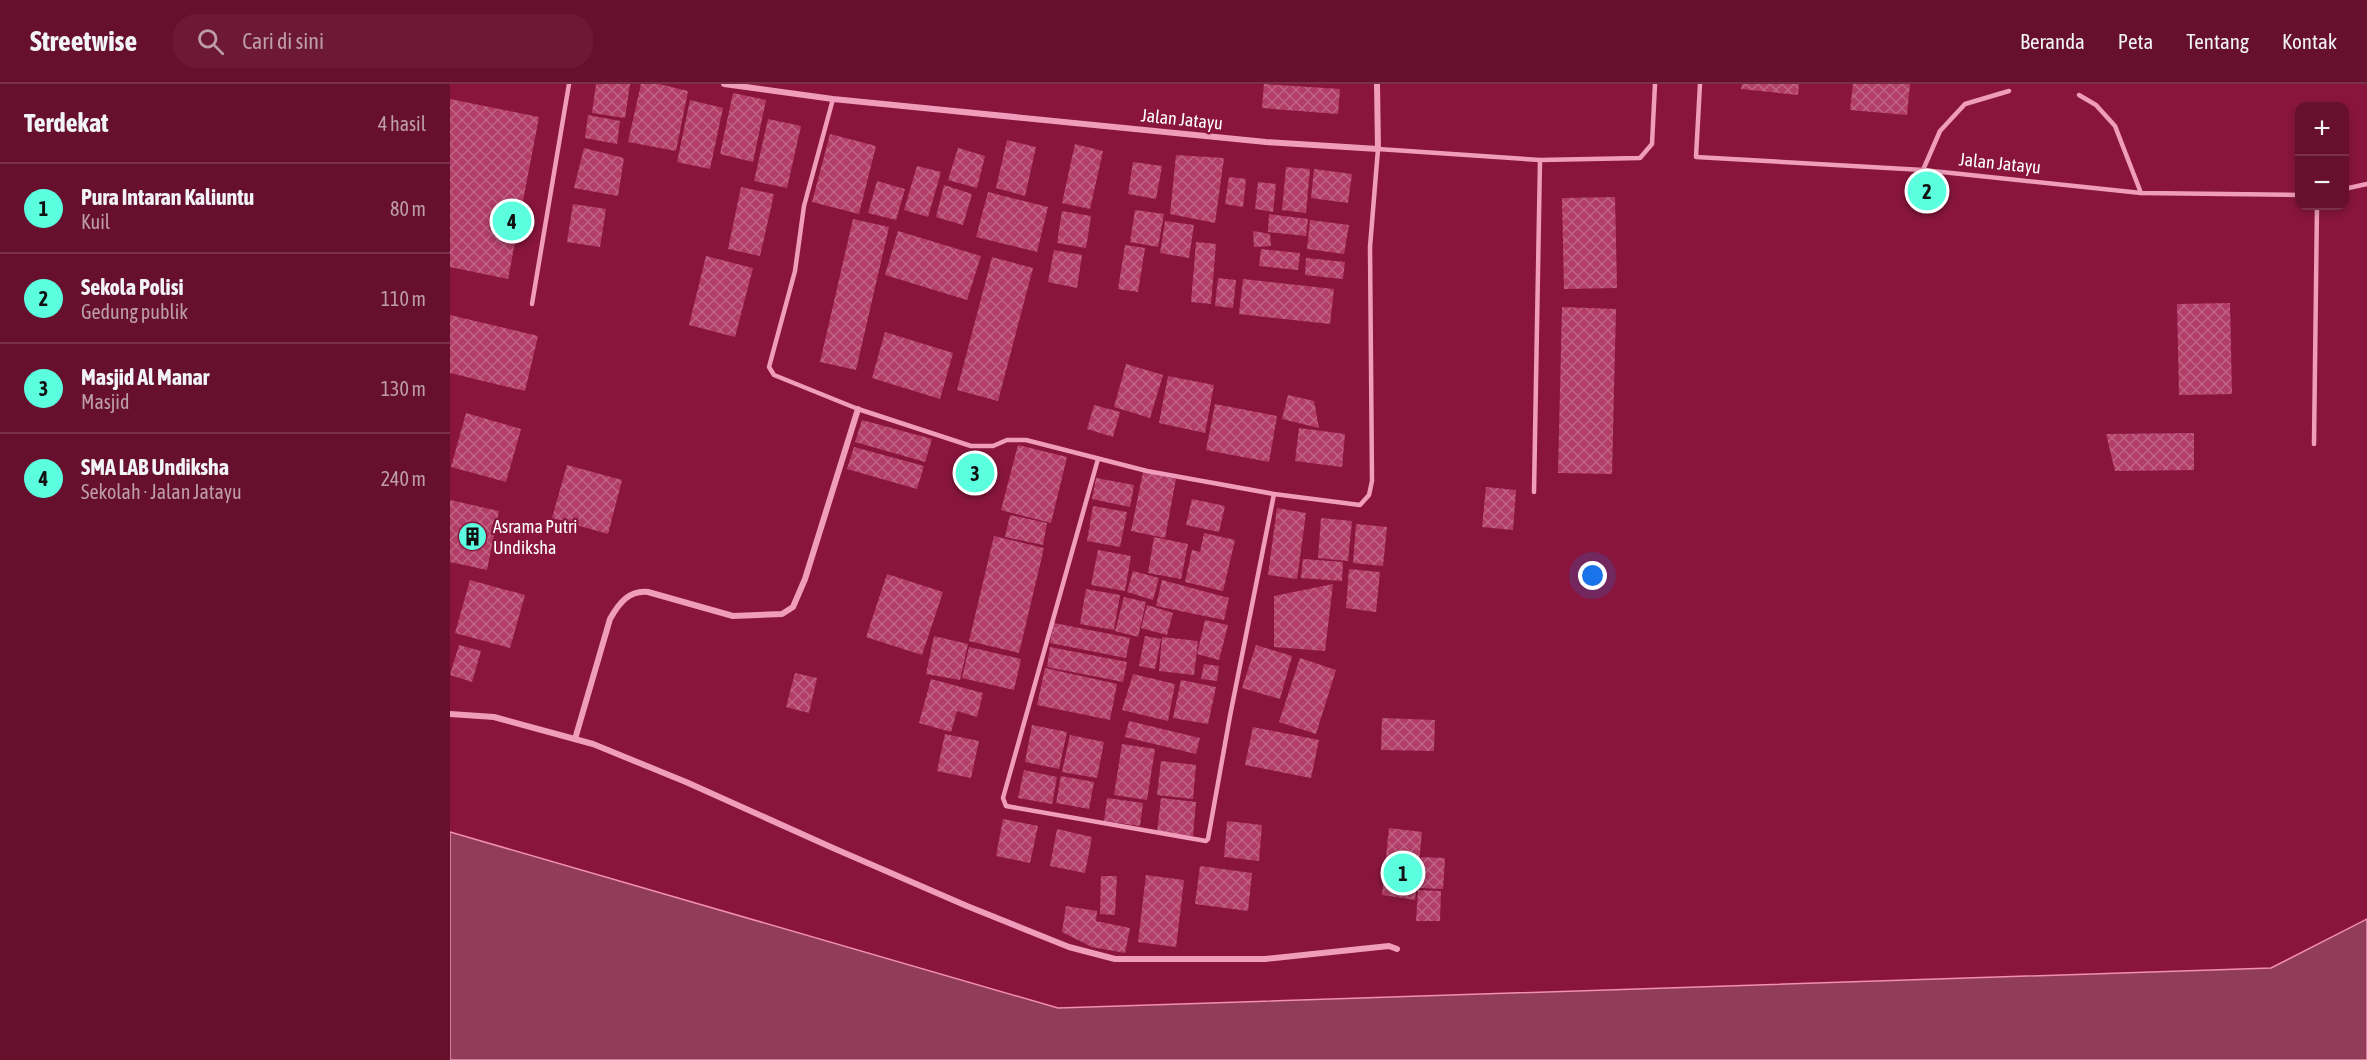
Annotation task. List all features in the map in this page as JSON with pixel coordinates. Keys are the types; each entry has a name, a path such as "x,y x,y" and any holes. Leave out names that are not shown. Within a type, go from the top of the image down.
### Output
{"street":[{"name":"Jalan Jatayu","path":"723,84 833,99 1266,142 1378,149"},
{"path":"1377,84 1378,149"},
{"path":"575,739 610,619 616,607 627,596 639,591 648,592 733,616 782,614 793,606 805,579 858,409"},
{"path":"450,714 494,717 575,739 686,782 843,853 1069,947 1115,959 1265,959 1389,946 1397,949"}],"lane":[{"path":"532,304 569,84"},
{"name":"Jalan Jatayu","path":"1378,149 1540,160 1640,158 1652,144 1654,84"},
{"name":"Jalan Jatayu","path":"1700,84 1696,157 1923,170 2141,193 2295,195"},
{"path":"1923,170 1940,132 1965,104 2008,90"},
{"path":"2079,95 2096,105 2115,126 2141,193"},
{"path":"833,99 804,206 795,271 769,367 776,376 858,409 971,446 993,446 1007,440 1017,439 1147,471 1274,494 1360,505 1369,495 1372,481 1370,247 1378,149"},
{"path":"1534,492 1540,160"},
{"path":"2349,188 2367,184"},
{"path":"2314,444 2317,210"},
{"path":"1098,459 1003,798 1006,806 1124,828 1206,841 1208,839 1274,494"}],"shaded area":[{"path":"450,832 1058,1008 2271,968 2367,919 2367,1060 450,1060"}],"building":[{"path":"596,84 630,84 625,118 592,113"},
{"path":"641,84 659,84 688,91 676,151 628,142"},
{"path":"1264,84 1340,89 1338,114 1262,108"},
{"path":"1742,84 1799,84 1798,95 1741,89"},
{"path":"1853,84 1910,84 1907,115 1850,110"},
{"path":"733,93 766,100 753,162 720,154"},
{"path":"450,99 539,117 508,279 450,267"},
{"path":"690,100 723,108 710,169 677,162"},
{"path":"588,115 620,121 617,144 585,138"},
{"path":"768,119 801,126 787,188 754,181"},
{"path":"830,134 876,146 859,214 812,202"},
{"path":"1007,140 1036,147 1025,196 996,188"},
{"path":"1075,144 1103,151 1090,209 1062,203"},
{"path":"584,148 624,158 618,196 574,188"},
{"path":"958,148 985,156 977,188 948,180"},
{"path":"1176,155 1224,158 1215,223 1170,214"},
{"path":"1133,162 1162,166 1156,199 1128,194"},
{"path":"917,166 941,172 928,217 904,210"},
{"path":"1286,167 1310,169 1306,213 1282,210"},
{"path":"1314,169 1352,174 1348,203 1311,198"},
{"path":"1229,177 1246,179 1243,207 1225,204"},
{"path":"877,181 905,189 896,220 868,213"},
{"path":"1258,182 1276,184 1273,212 1255,209"},
{"path":"944,185 972,194 963,225 936,217"},
{"path":"741,187 774,194 760,256 728,249"},
{"path":"988,192 1048,207 1037,252 976,237"},
{"path":"1615,197 1617,288 1564,289 1562,198"},
{"path":"573,204 606,209 600,247 567,242"},
{"path":"1135,210 1164,214 1158,247 1130,242"},
{"path":"1062,211 1091,216 1086,248 1057,243"},
{"path":"1269,214 1308,219 1306,236 1268,232"},
{"path":"853,219 889,227 856,370 820,362"},
{"path":"1310,220 1349,225 1344,254 1307,249"},
{"path":"1165,221 1194,225 1189,258 1160,253"},
{"path":"898,231 981,256 967,300 885,275"},
{"path":"1253,231 1270,234 1271,246 1254,247"},
{"path":"1196,242 1216,244 1211,304 1191,302"},
{"path":"1125,245 1145,248 1138,292 1118,289"},
{"path":"1261,249 1300,253 1298,270 1259,266"},
{"path":"1054,250 1082,255 1077,288 1048,282"},
{"path":"706,256 753,268 735,337 689,325"},
{"path":"992,257 1033,268 998,401 957,390"},
{"path":"1306,258 1345,262 1343,279 1305,275"},
{"path":"1218,278 1236,280 1233,308 1215,306"},
{"path":"1243,279 1334,289 1330,324 1239,314"},
{"path":"2230,303 2232,394 2179,395 2177,304"},
{"path":"1562,307 1616,309 1612,474 1558,473"},
{"path":"450,315 538,336 525,391 450,373"},
{"path":"885,332 953,353 940,399 872,378"},
{"path":"1126,364 1163,375 1150,418 1114,407"},
{"path":"1168,376 1214,385 1205,433 1159,423"},
{"path":"1288,395 1314,401 1319,428 1282,419"},
{"path":"1215,404 1277,416 1269,462 1206,450"},
{"path":"1094,405 1120,412 1113,437 1087,429"},
{"path":"466,413 521,429 506,482 451,467"},
{"path":"862,420 932,439 925,462 855,442"},
{"path":"1299,428 1345,434 1342,467 1295,461"},
{"path":"2194,433 2194,470 2115,471 2106,434"},
{"path":"1018,445 1067,457 1051,523 1001,510"},
{"path":"854,447 924,466 917,489 847,469"},
{"path":"567,465 622,480 608,534 552,518"},
{"path":"1143,472 1176,479 1165,538 1131,531"},
{"path":"1096,478 1134,485 1130,507 1092,499"},
{"path":"1486,487 1516,490 1513,530 1482,527"},
{"path":"1192,499 1225,506 1219,532 1186,525"},
{"name":"Asrama Putri Undiksha","path":"450,500 499,511 487,570 450,562"},
{"path":"1093,506 1127,512 1120,547 1087,541"},
{"path":"1277,508 1306,513 1297,579 1268,575"},
{"path":"1010,515 1047,523 1043,545 1005,537"},
{"path":"1321,518 1352,521 1348,561 1318,558"},
{"path":"1356,524 1387,527 1383,566 1353,563"},
{"path":"1204,533 1235,540 1223,591 1185,582 1192,550 1200,552"},
{"path":"994,536 1044,548 1019,653 969,641"},
{"path":"1154,537 1188,544 1181,579 1148,573"},
{"path":"1098,550 1131,556 1125,591 1091,585"},
{"path":"1303,559 1343,562 1342,581 1301,578"},
{"path":"1349,569 1380,572 1376,612 1346,608"},
{"path":"1133,571 1159,578 1153,600 1127,592"},
{"path":"887,574 943,592 922,655 866,637"},
{"path":"470,580 525,595 510,648 455,633"},
{"path":"1162,580 1229,598 1224,620 1156,606"},
{"path":"1333,584 1325,651 1274,647 1274,596"},
{"path":"1086,589 1120,595 1114,630 1080,624"},
{"path":"1124,597 1146,602 1138,637 1115,631"},
{"path":"1147,605 1173,613 1167,635 1141,628"},
{"path":"1205,620 1228,625 1219,660 1197,654"},
{"path":"1054,623 1130,638 1126,658 1050,643"},
{"path":"934,636 968,644 960,680 926,674"},
{"path":"1145,636 1161,639 1155,669 1139,666"},
{"path":"1162,637 1198,641 1194,675 1159,671"},
{"path":"459,645 481,651 472,682 450,675"},
{"path":"1256,645 1292,656 1280,699 1242,688"},
{"path":"969,647 1021,659 1014,690 962,678"},
{"path":"1050,647 1127,662 1123,682 1047,667"},
{"path":"1300,658 1336,670 1316,734 1279,722"},
{"path":"1204,664 1219,666 1217,681 1201,679"},
{"path":"1045,668 1117,684 1110,720 1037,705"},
{"path":"795,673 817,678 809,713 786,707"},
{"path":"1133,674 1175,684 1168,721 1122,710"},
{"path":"931,679 983,693 977,717 957,711 951,732 919,723"},
{"path":"1181,680 1216,687 1208,724 1173,718"},
{"path":"1382,718 1435,720 1434,751 1381,750"},
{"path":"1129,721 1200,738 1196,754 1125,737"},
{"path":"1032,725 1067,732 1059,769 1025,762"},
{"path":"1253,727 1319,740 1311,778 1245,765"},
{"path":"945,734 979,741 971,778 937,771"},
{"path":"1070,735 1104,742 1097,778 1062,772"},
{"path":"1122,744 1155,749 1147,800 1114,795"},
{"path":"1161,761 1196,765 1193,799 1157,795"},
{"path":"1024,770 1057,777 1052,804 1018,798"},
{"path":"1061,776 1094,782 1089,809 1056,803"},
{"path":"1107,798 1143,803 1140,826 1104,821"},
{"path":"1161,798 1196,802 1193,836 1157,832"},
{"path":"1003,819 1038,826 1030,863 996,856"},
{"path":"1227,821 1262,825 1259,861 1224,857"},
{"path":"1389,828 1422,832 1415,900 1382,895"},
{"path":"1057,829 1092,837 1085,873 1050,866"},
{"path":"1421,857 1445,858 1443,889 1420,888"},
{"path":"1200,866 1252,873 1248,911 1195,904"},
{"path":"1146,875 1184,880 1176,947 1138,942"},
{"path":"1101,876 1117,876 1115,915 1100,914"},
{"path":"1418,890 1441,891 1440,921 1416,921"},
{"path":"1066,906 1097,911 1096,921 1130,928 1125,953 1092,947 1062,932"}],"place":[{"name":"Sekola Polisi","path":"1927,191"},
{"name":"SMA LAB Undiksha","path":"512,221"},
{"name":"Masjid Al Manar","path":"975,473"},
{"name":"Asrama Putri Undiksha","path":"472,536"},
{"name":"Pura Intaran Kaliuntu","path":"1403,873"}]}
